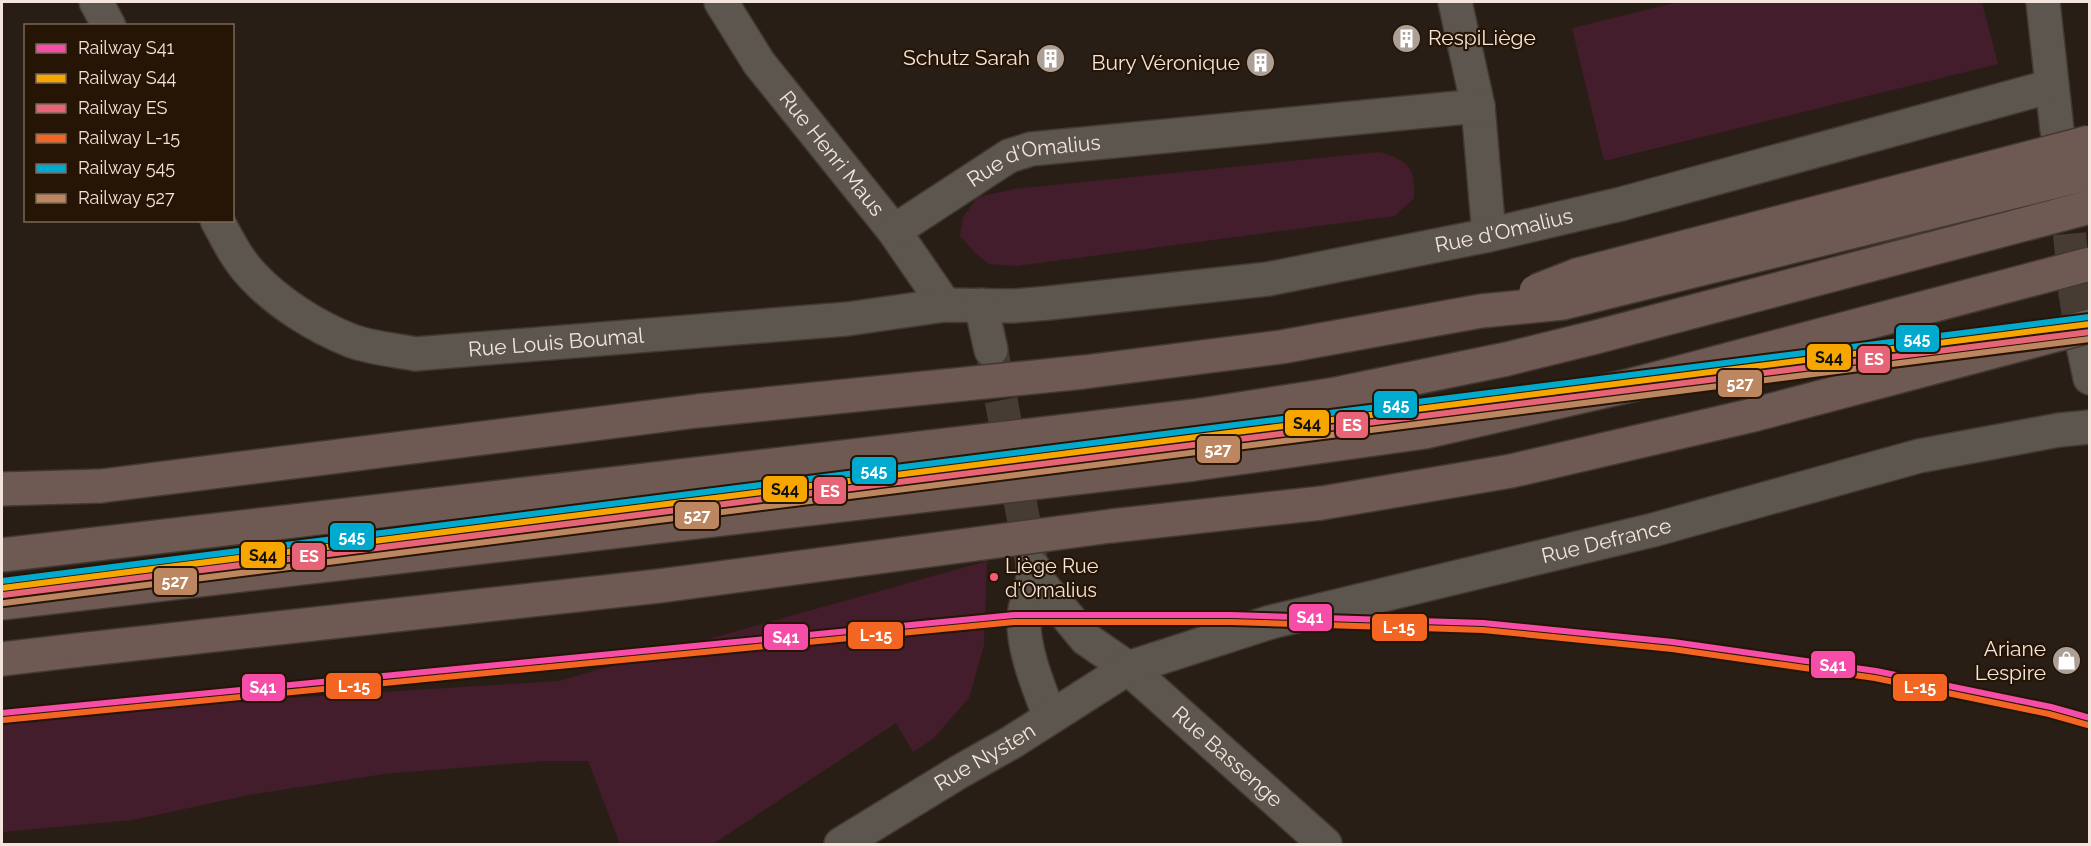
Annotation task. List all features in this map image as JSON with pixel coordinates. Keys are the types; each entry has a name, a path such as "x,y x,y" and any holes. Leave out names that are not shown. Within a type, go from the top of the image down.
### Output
{"highway":[{"path":"1481,311 1577,275 2090,142"},
{"path":"2,489 101,486 697,411 1095,370 1281,347 1481,311 1563,303 2090,173"},
{"path":"2,555 1194,416 1336,394 1424,378 1596,338 2090,207"},
{"path":"2,603 1195,464 1425,432 1632,385 2090,264"},
{"path":"1511,471 1649,426 2090,307"},
{"path":"2,659 659,586 1099,528 1322,503 1511,471 1749,416 2088,351"}],"street":[{"path":"96,2 108,24"},
{"name":"Rue Henri Maus","path":"722,2 759,63 894,231 945,304"},
{"path":"1455,2 1478,106 1490,235"},
{"path":"2043,2 2057,130"},
{"name":"Rue d'Omalius","path":"945,304 1013,306 1268,279 1490,235 1632,201 2052,86"},
{"name":"Rue d'Omalius","path":"894,231 1009,156 1031,150 1478,106"},
{"name":"Rue Louis Boumal","path":"218,222 236,255 252,275 277,297 312,322 353,342 415,354 847,319 945,304"},
{"path":"981,305 991,350"},
{"name":"Rue Defrance","path":"1128,668 1270,622 1653,530 1919,456 2059,430 2090,427"},
{"path":"1050,717 1029,659 1024,617 1034,572 1086,639 1128,668"},
{"name":"Rue Nysten","path":"841,844 958,772 1012,742 1128,668"},
{"name":"Rue Bassenge","path":"1128,668 1325,844"}],"shaded area":[{"path":"1679,2 1982,2 1998,64 1604,161 1572,28"},
{"path":"1380,152 1398,159 1412,172 1414,198 1395,216 1016,266 989,264 976,254 960,236 963,217 978,197 1014,189"},
{"path":"987,561 984,645 969,698 933,739 913,752 896,723 713,844 620,844 588,761 544,761 384,774 249,795 133,820 2,832 2,716 558,681"}],"tunnel":[{"path":"2065,185 2075,294 2084,350"},
{"path":"992,352 1032,564"}],"rail line":[{"name":"545","path":"2,581 2089,317"},
{"name":"S44","path":"2,588 2090,324"},
{"name":"ES","path":"3,595 2090,332"},
{"name":"527","path":"4,603 2090,339"},
{"name":"S41","path":"2,713 1014,615 1231,615 1483,623 1673,642 1876,671 2051,707 2090,718"},
{"name":"L-15","path":"3,720 1014,622 1231,622 1483,630 1672,649 1875,678 2049,714 2088,725"}],"place":[{"name":"RespiLiège","path":"1407,38"},
{"name":"Schutz Sarah","path":"1051,58"},
{"name":"Bury Véronique","path":"1261,63"},
{"name":"Liège Rue d'Omalius","path":"994,577"},
{"name":"Ariane Lespire","path":"2067,661"}]}
